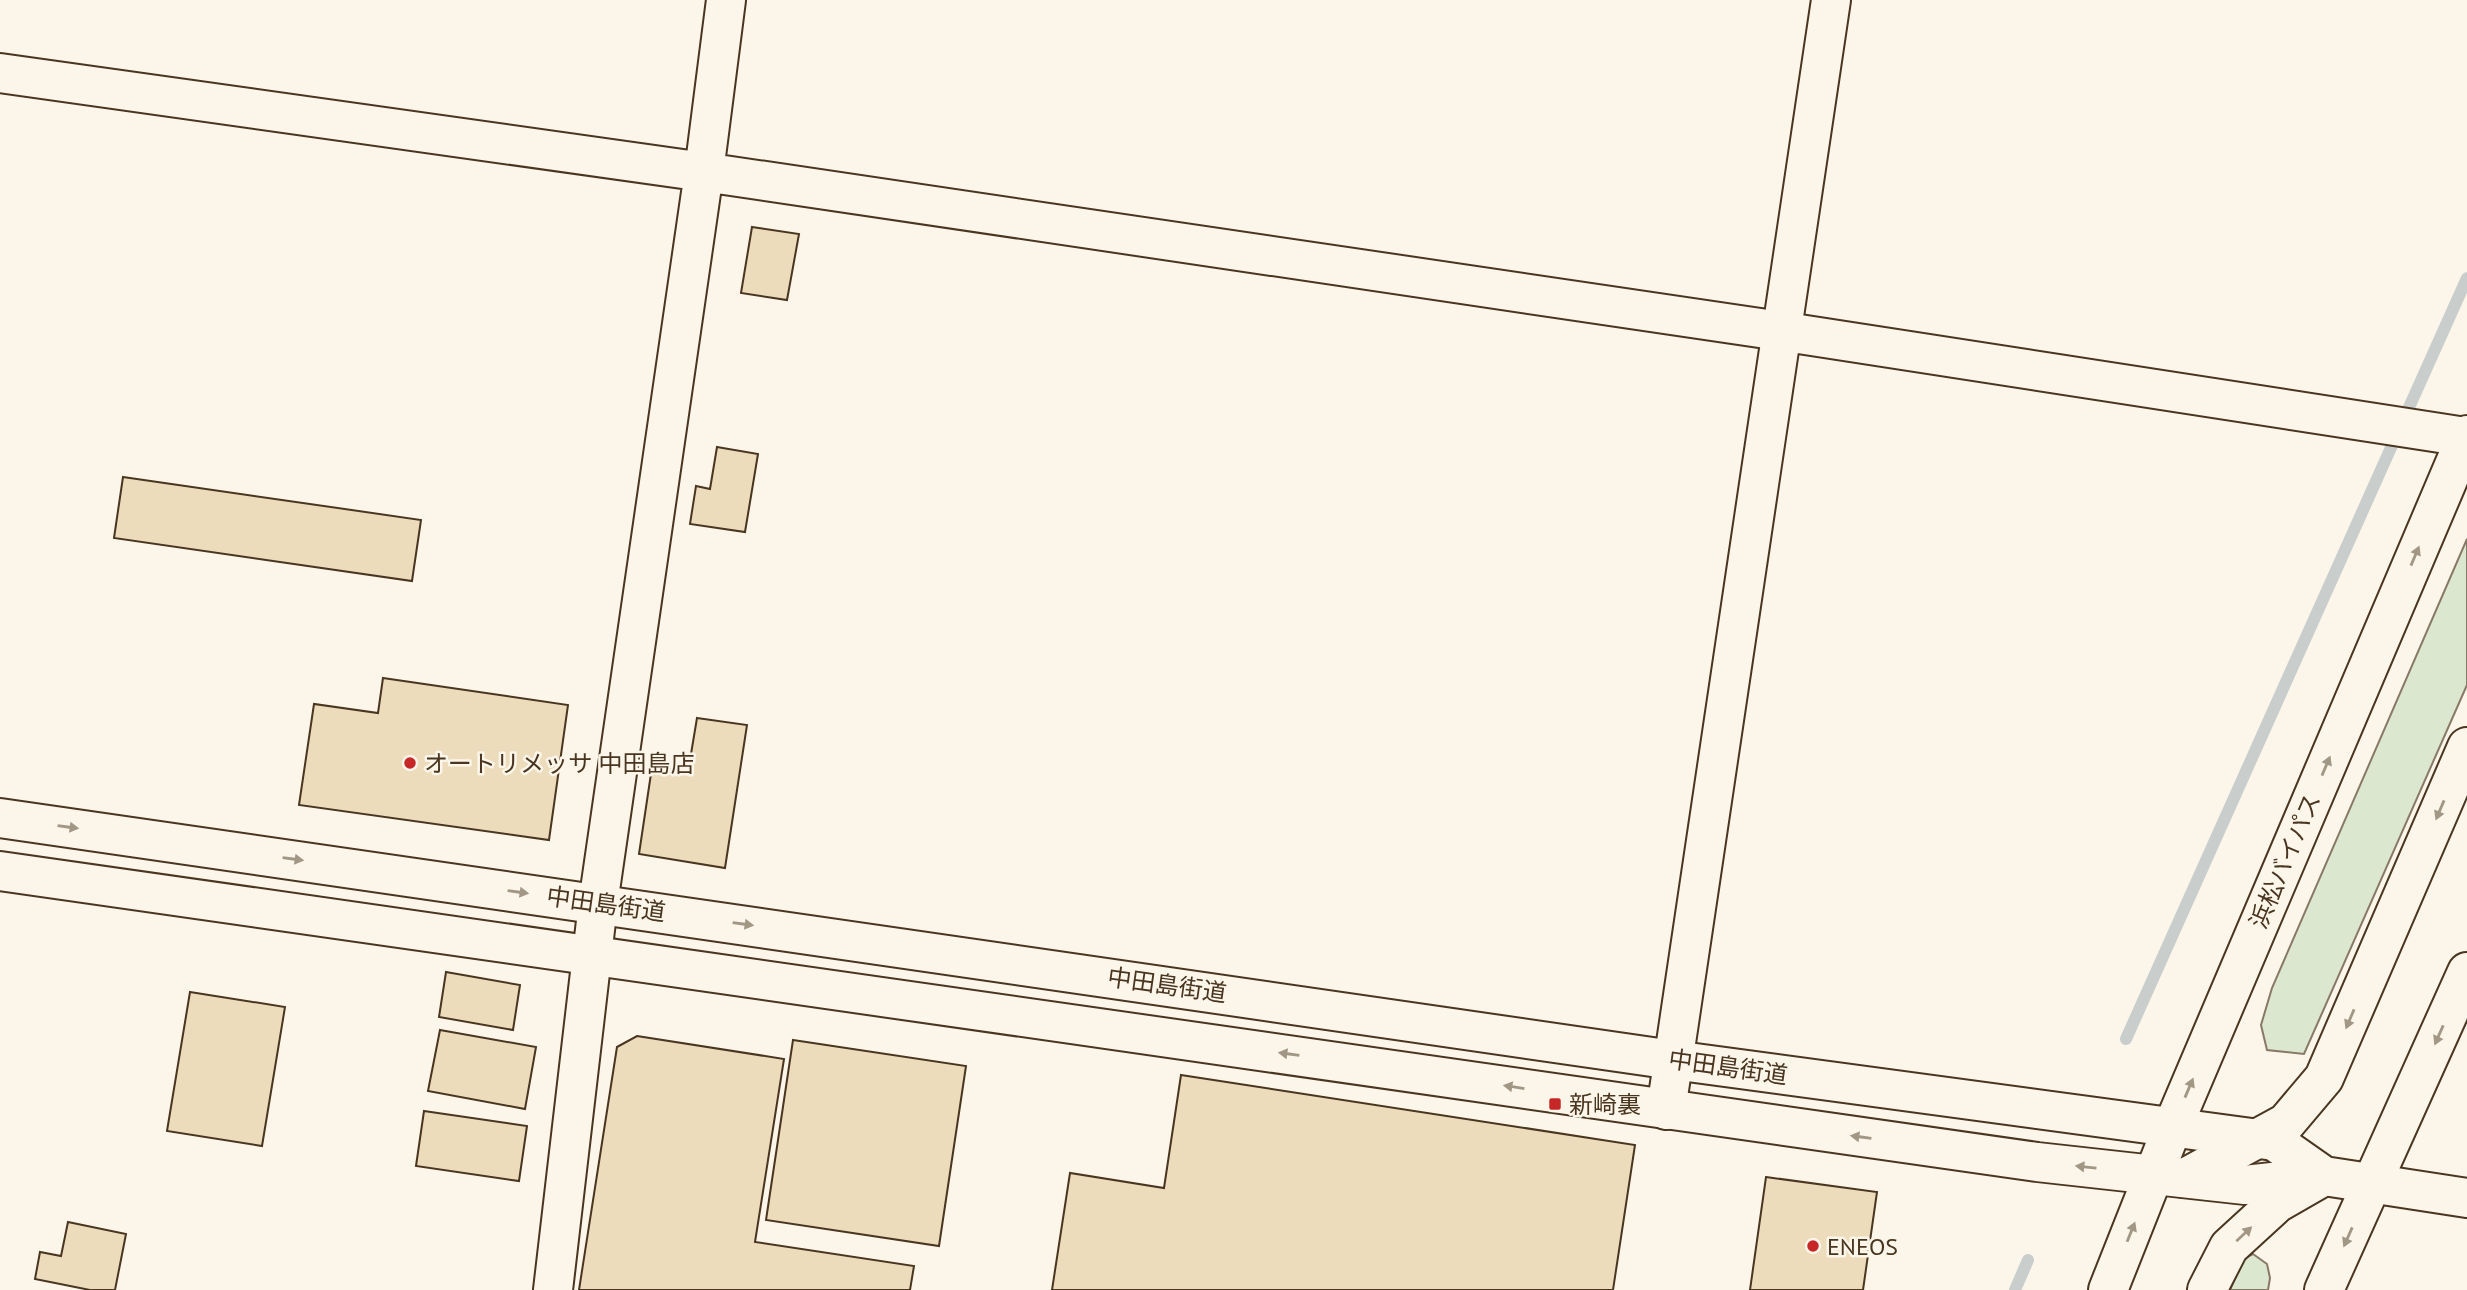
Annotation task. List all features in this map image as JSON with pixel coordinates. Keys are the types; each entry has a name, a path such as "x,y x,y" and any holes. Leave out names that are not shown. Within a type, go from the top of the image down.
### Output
{"main road":[{"path":"553,1290 598,904 705,172 726,0"},
{"path":"1666,1110 1831,0"},
{"path":"0,73 705,172 2467,436"},
{"name":"浜松バイパス","path":"2108,1290 2170,1176 2173,1126 2467,436"},
{"path":"2170,1176 2286,1123 2324,1078 2467,747"},
{"name":"中田島街道","path":"0,818 1673,1060 2274,1141 2323,1176"},
{"name":"中田島街道","path":"0,871 502,944 592,953 704,972 2037,1162 2245,1185 2323,1176 2467,1198"},
{"path":"2324,1290 2467,972"},
{"path":"2207,1290 2229,1247 2277,1203 2323,1176"}],"green space":[{"path":"2467,539 2467,685 2304,1054 2267,1050 2261,1025 2272,988"},
{"path":"2253,1254 2267,1264 2270,1278 2268,1290 2230,1290 2243,1259"}],"building":[{"path":"752,227 799,234 787,300 741,293"},
{"path":"717,447 758,454 745,532 690,524 696,486 710,489"},
{"path":"123,477 421,520 412,581 114,538"},
{"path":"383,678 568,705 549,840 299,805 314,704 378,713"},
{"path":"697,718 747,725 725,868 639,854 652,767 688,772"},
{"path":"446,972 520,985 513,1030 439,1017"},
{"path":"190,992 285,1007 262,1146 167,1131"},
{"path":"440,1030 536,1047 525,1109 428,1091"},
{"path":"637,1036 784,1059 755,1242 914,1266 910,1290 579,1290 617,1047"},
{"path":"793,1040 966,1066 939,1246 766,1220"},
{"path":"1181,1075 1635,1145 1613,1290 1052,1290 1070,1173 1164,1188"},
{"path":"424,1111 527,1126 519,1181 416,1166"},
{"path":"1766,1177 1877,1192 1863,1290 1750,1290"},
{"path":"68,1222 126,1234 115,1290 90,1290 35,1279 40,1252 61,1256"}],"waterway":[{"path":"2126,1039 2467,278"},
{"path":"2015,1290 2028,1260"}],"place":[{"name":"オートリメッサ 中田島店","path":"410,763"},
{"name":"新崎裏","path":"1555,1104"},
{"name":"ENEOS","path":"1813,1246"}]}
